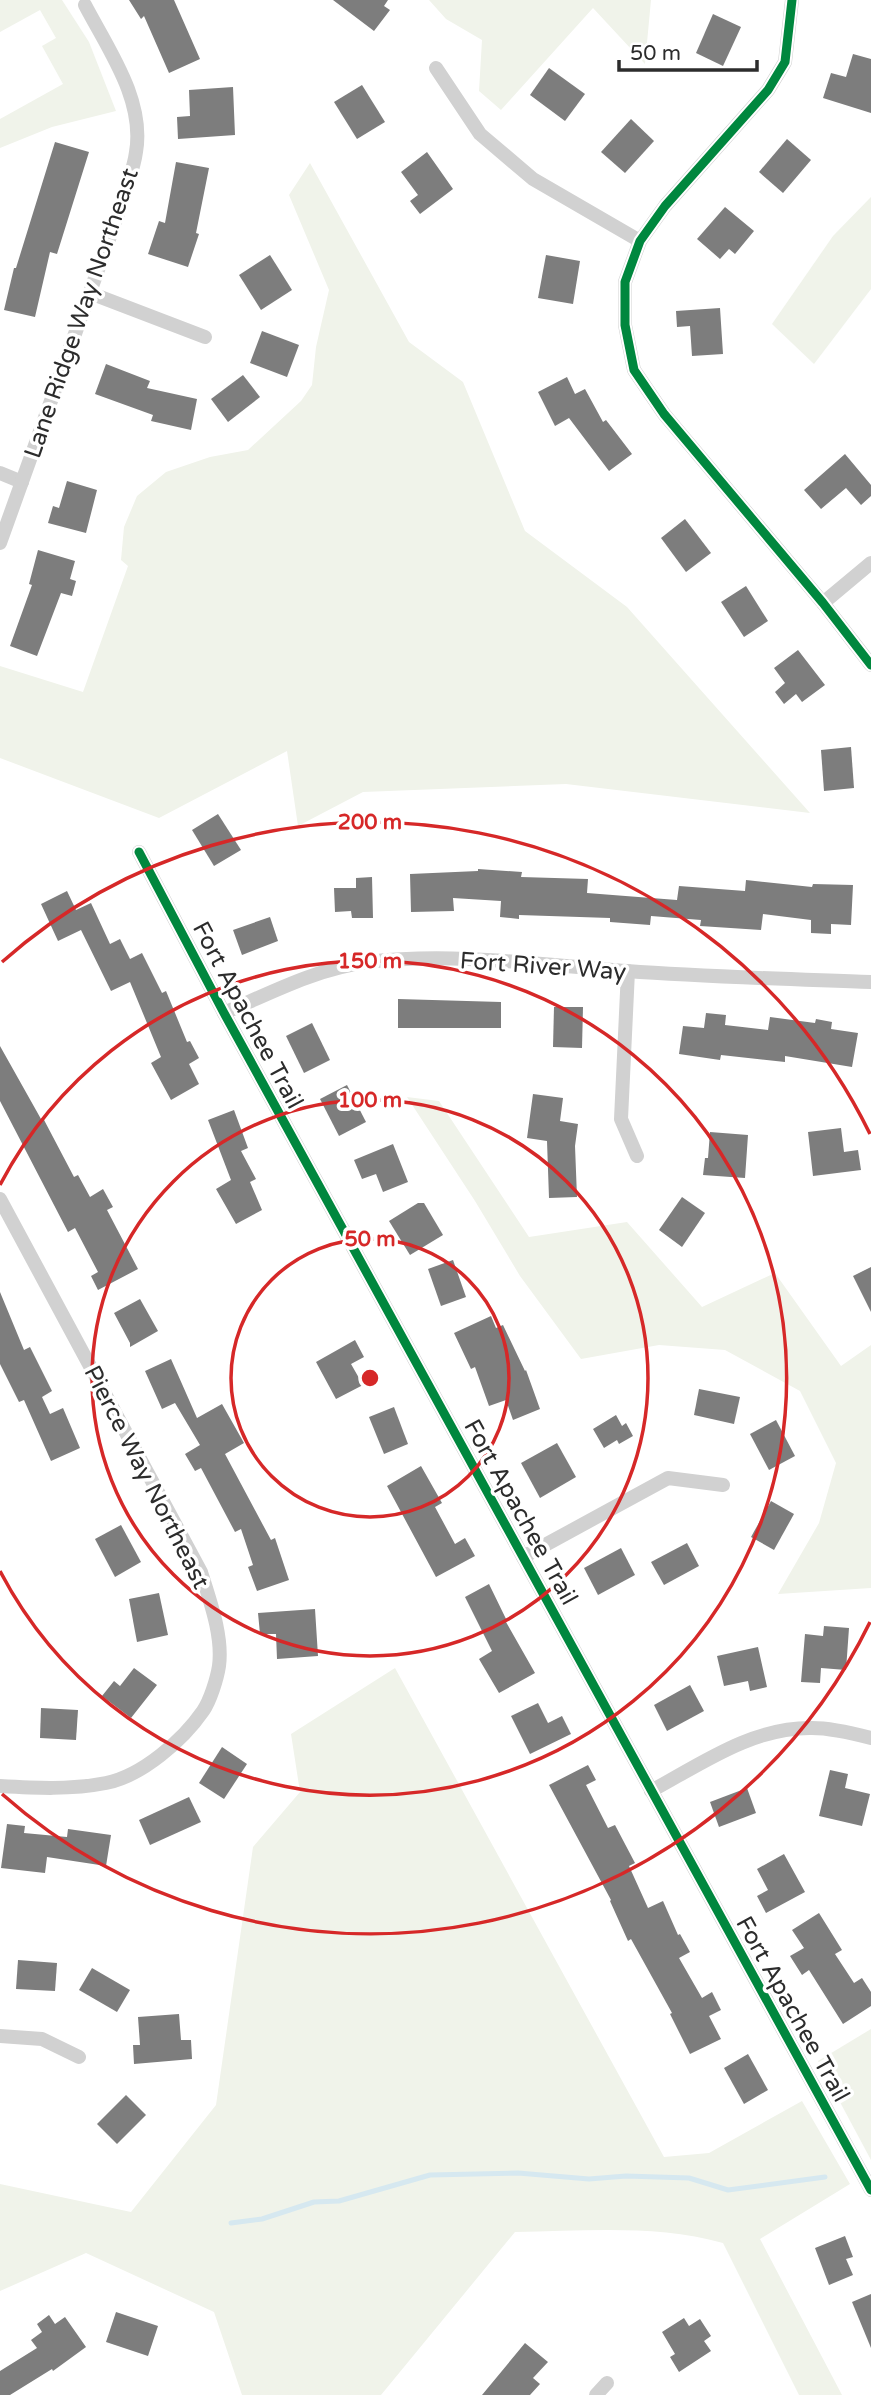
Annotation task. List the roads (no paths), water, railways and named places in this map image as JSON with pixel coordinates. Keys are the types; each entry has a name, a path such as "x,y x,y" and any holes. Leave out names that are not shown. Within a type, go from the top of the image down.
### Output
{"street":[{"path":"792,0 785,62 768,90 665,206 640,241 625,282 625,325 634,370 664,414 871,664"},
{"name":"Lane Ridge Way Northeast","path":"0,543 123,200 137,150 135,115 124,80 85,5"},
{"path":"436,68 480,134 533,179 640,241"},
{"path":"90,293 205,337"},
{"path":"0,474 22,482"},
{"path":"823,603 871,563"},
{"name":"Fort Apachee Trail","path":"139,852 224,1013 871,2190"},
{"name":"Fort River Way","path":"224,1013 312,976 367,962 436,959 871,982"},
{"path":"628,971 621,1119 637,1156"},
{"name":"Pierce Way Northeast","path":"0,1199 201,1572 216,1619 219,1665 204,1709 183,1734 147,1766 108,1783 46,1789 0,1786"},
{"path":"523,1557 668,1478 723,1485"},
{"path":"651,1791 740,1742 785,1730 812,1728 844,1731 871,1738"},
{"path":"0,2036 42,2039 79,2057"},
{"path":"596,2395 607,2383"}],"waterway":[{"path":"231,2223 262,2219 314,2202 339,2201 430,2175 518,2173 589,2179 626,2176 689,2178 728,2190 825,2177"}]}
